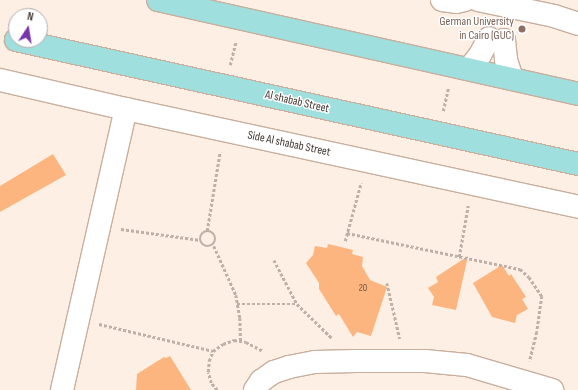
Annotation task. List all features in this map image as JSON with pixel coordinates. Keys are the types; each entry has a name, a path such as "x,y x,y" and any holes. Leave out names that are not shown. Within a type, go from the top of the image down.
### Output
{"main road":[{"path":"158,0 578,94"},
{"name":"Al shabab Street","path":"48,47 578,164"}],"street":[{"path":"442,0 456,2 465,0"},
{"path":"512,79 497,36 495,3 554,16 578,24"},
{"path":"461,68 480,54 497,36"},
{"name":"Side Al shabab Street","path":"0,80 126,109 578,207"},
{"path":"62,390 126,109"},
{"path":"255,390 261,381 274,372 289,367 315,362 406,361 467,365 526,381 552,390"}],"path":[{"path":"225,86 242,19"},
{"path":"438,133 461,68"},
{"path":"207,231 223,130"},
{"path":"345,241 366,161"},
{"path":"460,256 472,184"},
{"path":"99,225 200,240 205,247 214,246"},
{"path":"200,240 203,232 207,231 211,231 217,238 214,246 236,295 240,318 241,341"},
{"path":"347,233 520,269 530,276 542,296 537,332 526,381"},
{"path":"274,260 297,304 355,361"},
{"path":"387,282 406,361"},
{"path":"237,304 297,304"},
{"path":"112,326 214,352"},
{"path":"217,390 211,382 208,372 209,361 214,352 223,344 234,340 246,342 289,367"}],"building":[{"path":"53,154 66,175 0,212 0,186"},
{"path":"328,244 353,250 352,254 363,257 362,266 370,280 387,287 371,336 357,332 353,337 339,314 336,316 319,289 319,283 306,263 313,255 315,246 327,248"},
{"path":"468,256 456,310 432,305 434,297 428,288 438,282 436,277"},
{"path":"502,265 509,276 511,274 526,297 522,299 528,309 517,315 515,323 492,317 473,283"},
{"path":"170,356 191,390 136,390 137,374 164,357 166,358"}],"place":[{"name":"German University in Cairo (GUC)","path":"522,29"}]}
